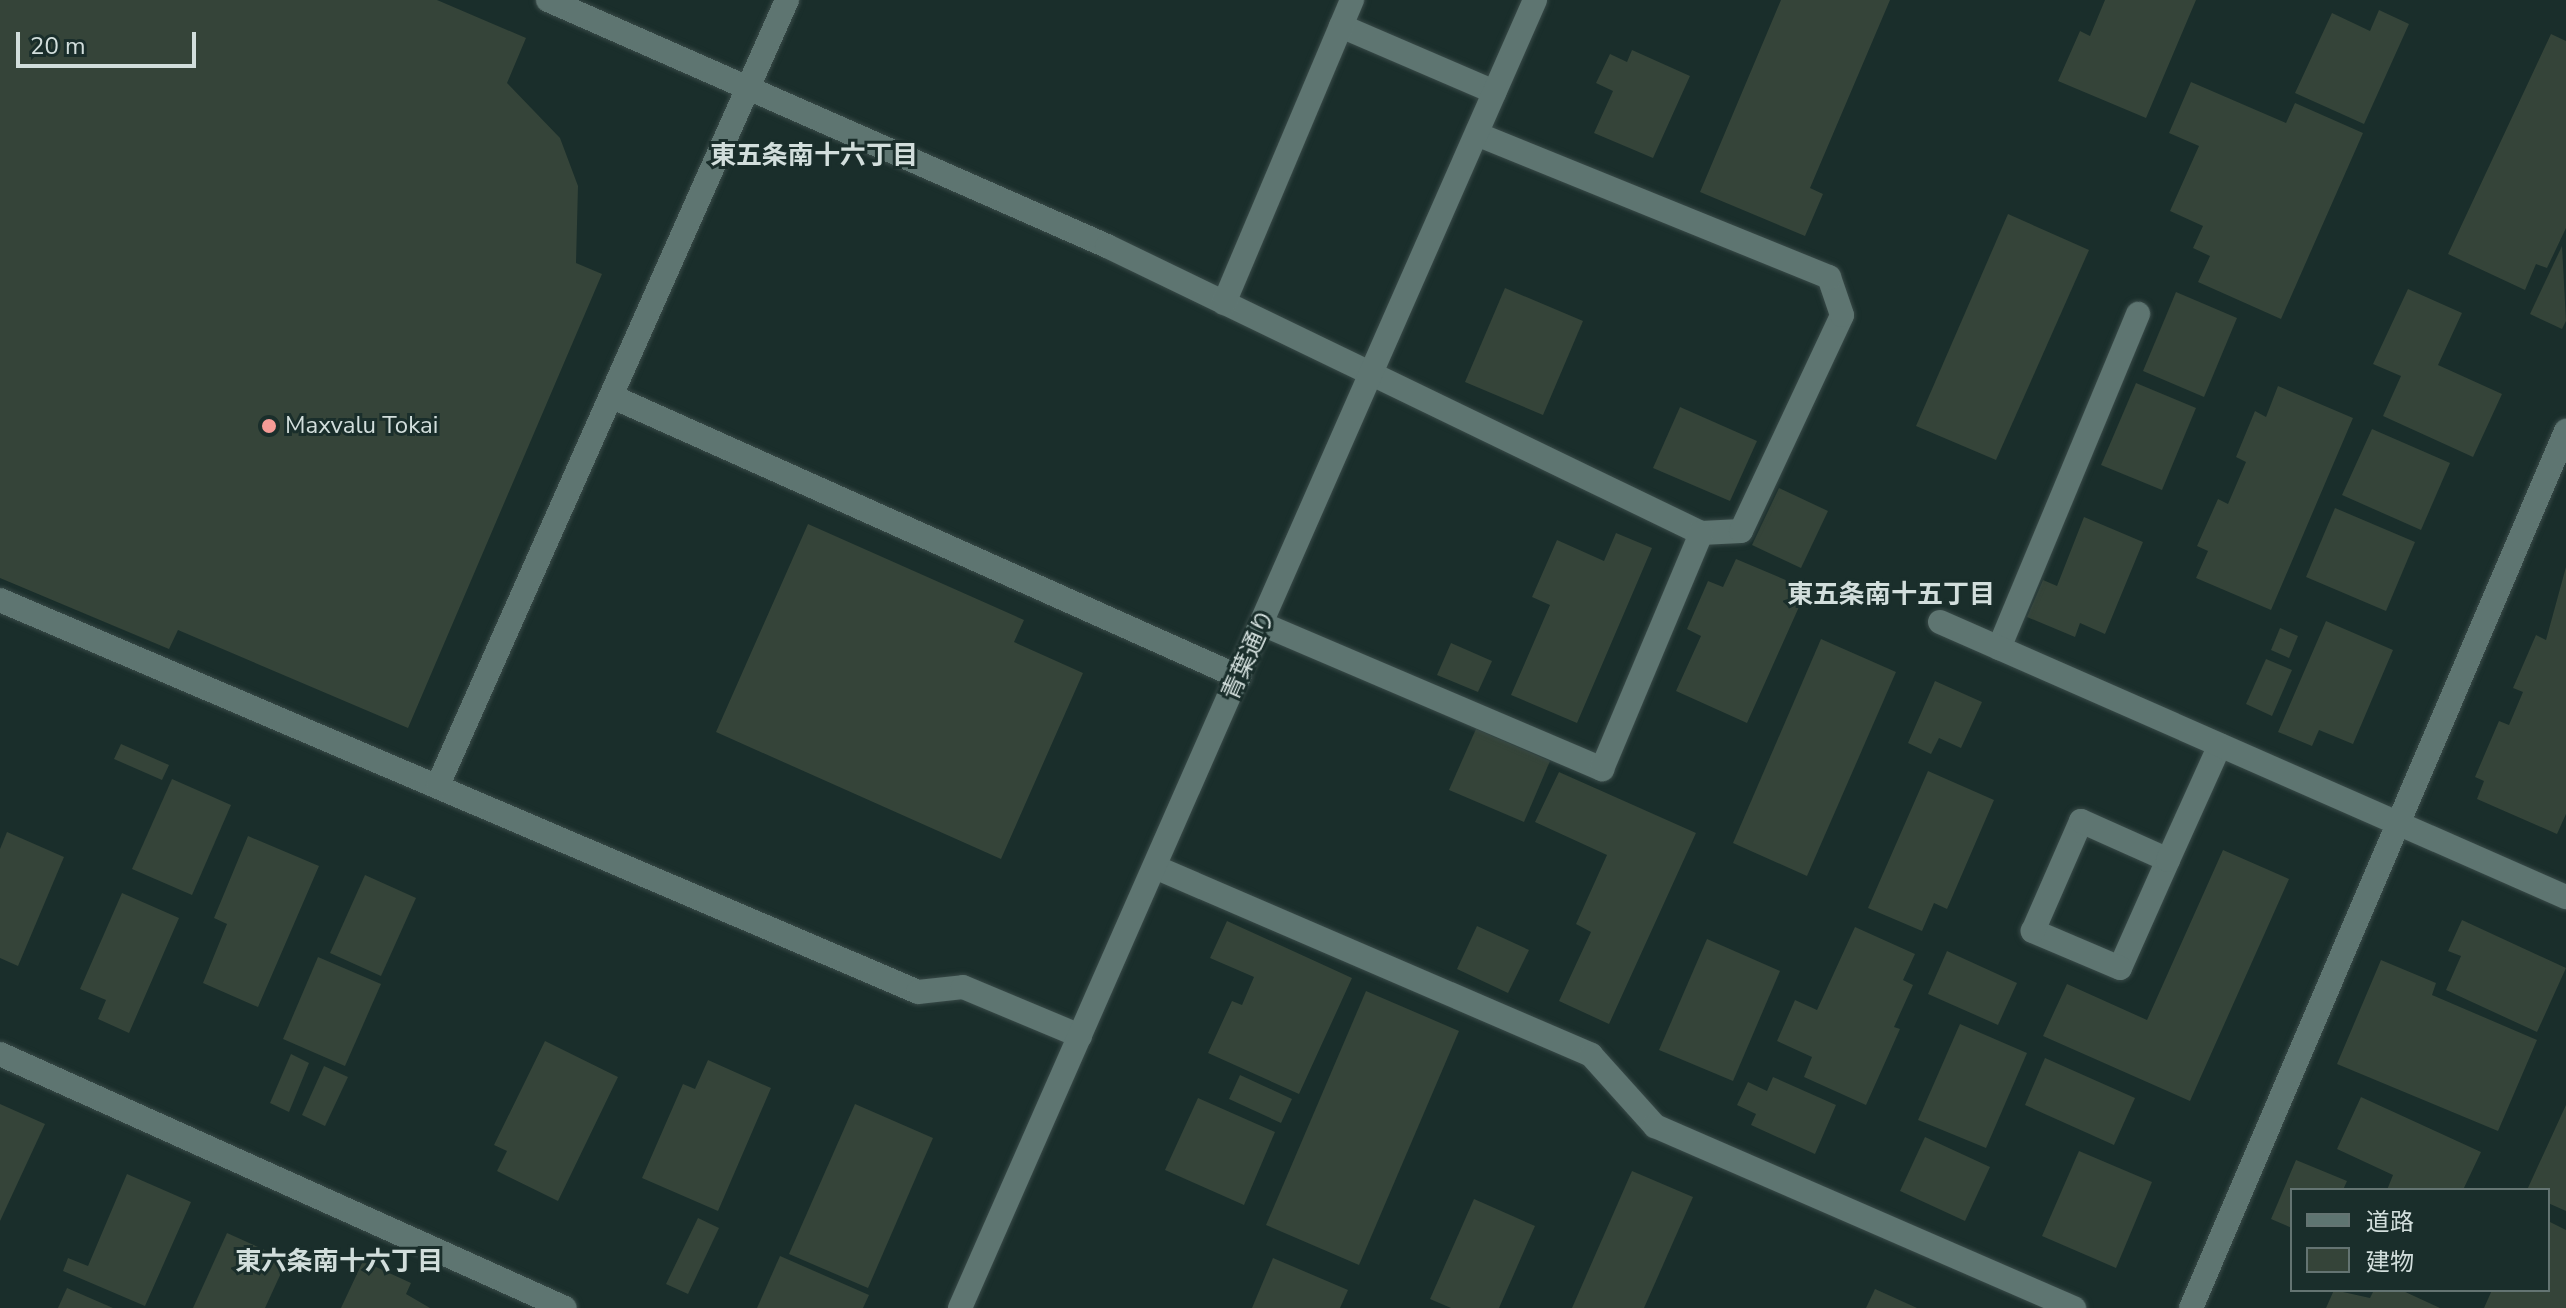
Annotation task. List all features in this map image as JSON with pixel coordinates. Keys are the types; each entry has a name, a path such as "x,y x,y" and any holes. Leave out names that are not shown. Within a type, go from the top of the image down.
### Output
{"street":[{"path":"548,0 748,86 1369,370 1701,533 1741,531 1842,315 1829,277 1477,134"},
{"path":"438,785 787,0"},
{"path":"1224,303 1352,0"},
{"name":"青葉通り","path":"960,1308 1239,677 1369,370 1535,0"},
{"path":"1341,26 1494,92"},
{"path":"1999,648 2138,314"},
{"path":"613,397 1239,677"},
{"path":"2191,1308 2394,822 2566,431"},
{"path":"1262,624 1602,769 1701,533"},
{"path":"0,600 918,992 963,987 1080,1036"},
{"path":"1940,622 2566,897"},
{"path":"2168,860 2081,821 2033,931 2120,968 2220,745"},
{"path":"1155,867 1591,1055 1655,1126 2074,1308"},
{"path":"0,1054 565,1308"}],"building":[{"name":"Maxvalu Tokai","path":"0,0 437,0 526,38 507,83 560,138 578,186 576,263 602,274 408,728 178,630 169,649 0,578"},
{"path":"1781,0 1890,0 1810,188 1823,194 1805,236 1700,192"},
{"path":"2105,0 2196,0 2146,118 2058,81 2080,31 2090,36"},
{"path":"2379,10 2409,24 2364,124 2295,93 2332,13 2370,31"},
{"path":"2551,34 2566,41 2566,228 2547,268 2536,264 2525,290 2448,254"},
{"path":"1632,50 1690,76 1653,158 1594,133 1613,91 1596,83 1610,54 1627,62"},
{"path":"2191,82 2286,123 2295,103 2363,133 2281,319 2198,282 2210,256 2193,248 2203,226 2170,211 2199,146 2169,133"},
{"path":"2008,214 2089,250 1996,460 1916,426"},
{"path":"2562,246 2566,321 2562,329 2530,314"},
{"path":"1505,288 1583,321 1543,415 1465,382"},
{"path":"2408,289 2462,313 2438,365 2502,394 2473,457 2383,416 2401,376 2373,364"},
{"path":"2176,292 2237,318 2204,397 2143,371"},
{"path":"2136,383 2196,408 2162,490 2101,465"},
{"path":"2278,386 2353,418 2271,610 2196,578 2208,551 2197,546 2218,499 2228,504 2246,462 2236,457 2255,411 2266,417"},
{"path":"1680,407 1757,441 1730,501 1653,468"},
{"path":"2372,429 2450,463 2421,530 2342,495"},
{"path":"1779,488 1828,511 1801,568 1752,545"},
{"path":"2335,508 2415,542 2386,611 2306,577"},
{"path":"2084,517 2143,542 2105,634 2080,623 2075,637 2027,617 2043,580 2057,586"},
{"path":"808,524 1024,620 1014,642 1083,673 1001,859 716,732"},
{"path":"1616,533 1652,548 1577,723 1511,695 1550,605 1532,597 1557,540 1604,561"},
{"path":"1736,559 1807,589 1747,723 1676,691 1701,636 1687,629 1708,581 1723,587"},
{"path":"2566,567 2566,814 2557,834 2477,799 2484,781 2475,777 2499,721 2509,725 2523,692 2513,688 2536,635 2546,640"},
{"path":"2326,621 2393,650 2353,744 2319,730 2312,746 2278,732"},
{"path":"2280,628 2298,636 2289,658 2271,650"},
{"path":"1821,639 1896,672 1807,876 1733,843"},
{"path":"1451,643 1492,661 1478,692 1437,675"},
{"path":"2266,659 2292,670 2272,716 2246,704"},
{"path":"1935,681 1982,702 1961,748 1939,738 1931,754 1908,743"},
{"path":"1476,729 1550,761 1524,822 1449,790"},
{"path":"121,744 169,765 162,780 114,759"},
{"path":"1928,771 1994,800 1947,909 1934,903 1922,931 1868,908"},
{"path":"1559,772 1696,833 1609,1024 1559,1001 1591,932 1576,924 1607,855 1535,822"},
{"path":"172,779 231,805 192,895 132,869"},
{"path":"7,832 64,857 18,966 0,958 0,849"},
{"path":"248,836 319,866 258,1007 203,983 227,924 214,918"},
{"path":"2223,850 2289,879 2190,1101 2043,1036 2067,984 2147,1020"},
{"path":"365,875 416,898 381,976 330,953"},
{"path":"122,893 179,918 129,1033 98,1019 106,1000 80,989"},
{"path":"2462,920 2566,968 2537,1032 2446,990 2461,956 2448,951"},
{"path":"1227,921 1352,978 1299,1094 1208,1053 1232,1001 1242,1005 1254,977 1210,958"},
{"path":"1477,926 1529,950 1508,993 1457,969"},
{"path":"1855,927 1915,954 1903,980 1913,985 1894,1027 1900,1029 1866,1105 1804,1077 1812,1057 1777,1041 1795,1000 1817,1010"},
{"path":"1707,939 1780,971 1733,1081 1659,1050"},
{"path":"1947,951 2017,983 1998,1025 1928,994"},
{"path":"318,957 381,984 345,1066 283,1039"},
{"path":"2381,960 2436,983 2432,995 2537,1040 2498,1131 2337,1064"},
{"path":"1366,991 1459,1031 1359,1265 1266,1225"},
{"path":"1960,1024 2027,1053 1986,1148 1918,1120"},
{"path":"545,1041 618,1077 558,1201 497,1171 507,1151 494,1145"},
{"path":"291,1054 309,1063 289,1112 270,1103"},
{"path":"2045,1058 2135,1098 2114,1145 2025,1105"},
{"path":"708,1060 771,1088 718,1211 642,1178 683,1084 695,1089"},
{"path":"324,1066 348,1077 325,1126 302,1115"},
{"path":"1240,1075 1292,1099 1281,1123 1229,1099"},
{"path":"1773,1077 1836,1105 1815,1154 1751,1125 1756,1114 1737,1105 1748,1082 1767,1091"},
{"path":"2361,1097 2481,1152 2464,1188 2388,1188 2393,1175 2337,1149"},
{"path":"1198,1098 1275,1132 1244,1205 1165,1170"},
{"path":"0,1104 45,1124 0,1221"},
{"path":"855,1104 933,1138 868,1288 789,1254"},
{"path":"2566,1105 2566,1211 2550,1204 2550,1188 2528,1188"},
{"path":"1925,1137 1990,1167 1965,1221 1900,1191"},
{"path":"2079,1151 2152,1182 2116,1268 2042,1236"},
{"path":"2296,1160 2347,1181 2344,1188 2290,1188 2290,1227 2271,1219"},
{"path":"1632,1171 1693,1197 1644,1308 1572,1308"},
{"path":"127,1174 191,1202 145,1306 63,1271 68,1258 88,1266"},
{"path":"1474,1199 1535,1226 1499,1308 1451,1308 1430,1299"},
{"path":"698,1218 719,1228 688,1294 666,1284"},
{"path":"2550,1222 2566,1230 2566,1308 2484,1308 2491,1292 2550,1292"},
{"path":"227,1233 287,1260 265,1308 193,1308"},
{"path":"780,1256 869,1295 863,1308 757,1308"},
{"path":"1273,1258 1348,1290 1340,1308 1252,1308"},
{"path":"363,1261 411,1283 406,1294 430,1308 341,1308"},
{"path":"67,1288 113,1308 58,1308"},
{"path":"1875,1289 1917,1308 1866,1308"},
{"path":"2333,1292 2370,1298 2373,1292 2405,1292 2440,1308 2326,1308"}],"place":[{"name":"Maxvalu Tokai","path":"269,426"}],"district":[{"name":"東五条南十六丁目","path":"814,156"},
{"name":"東五条南十五丁目","path":"1891,595"},
{"name":"東六条南十六丁目","path":"339,1262"}]}
